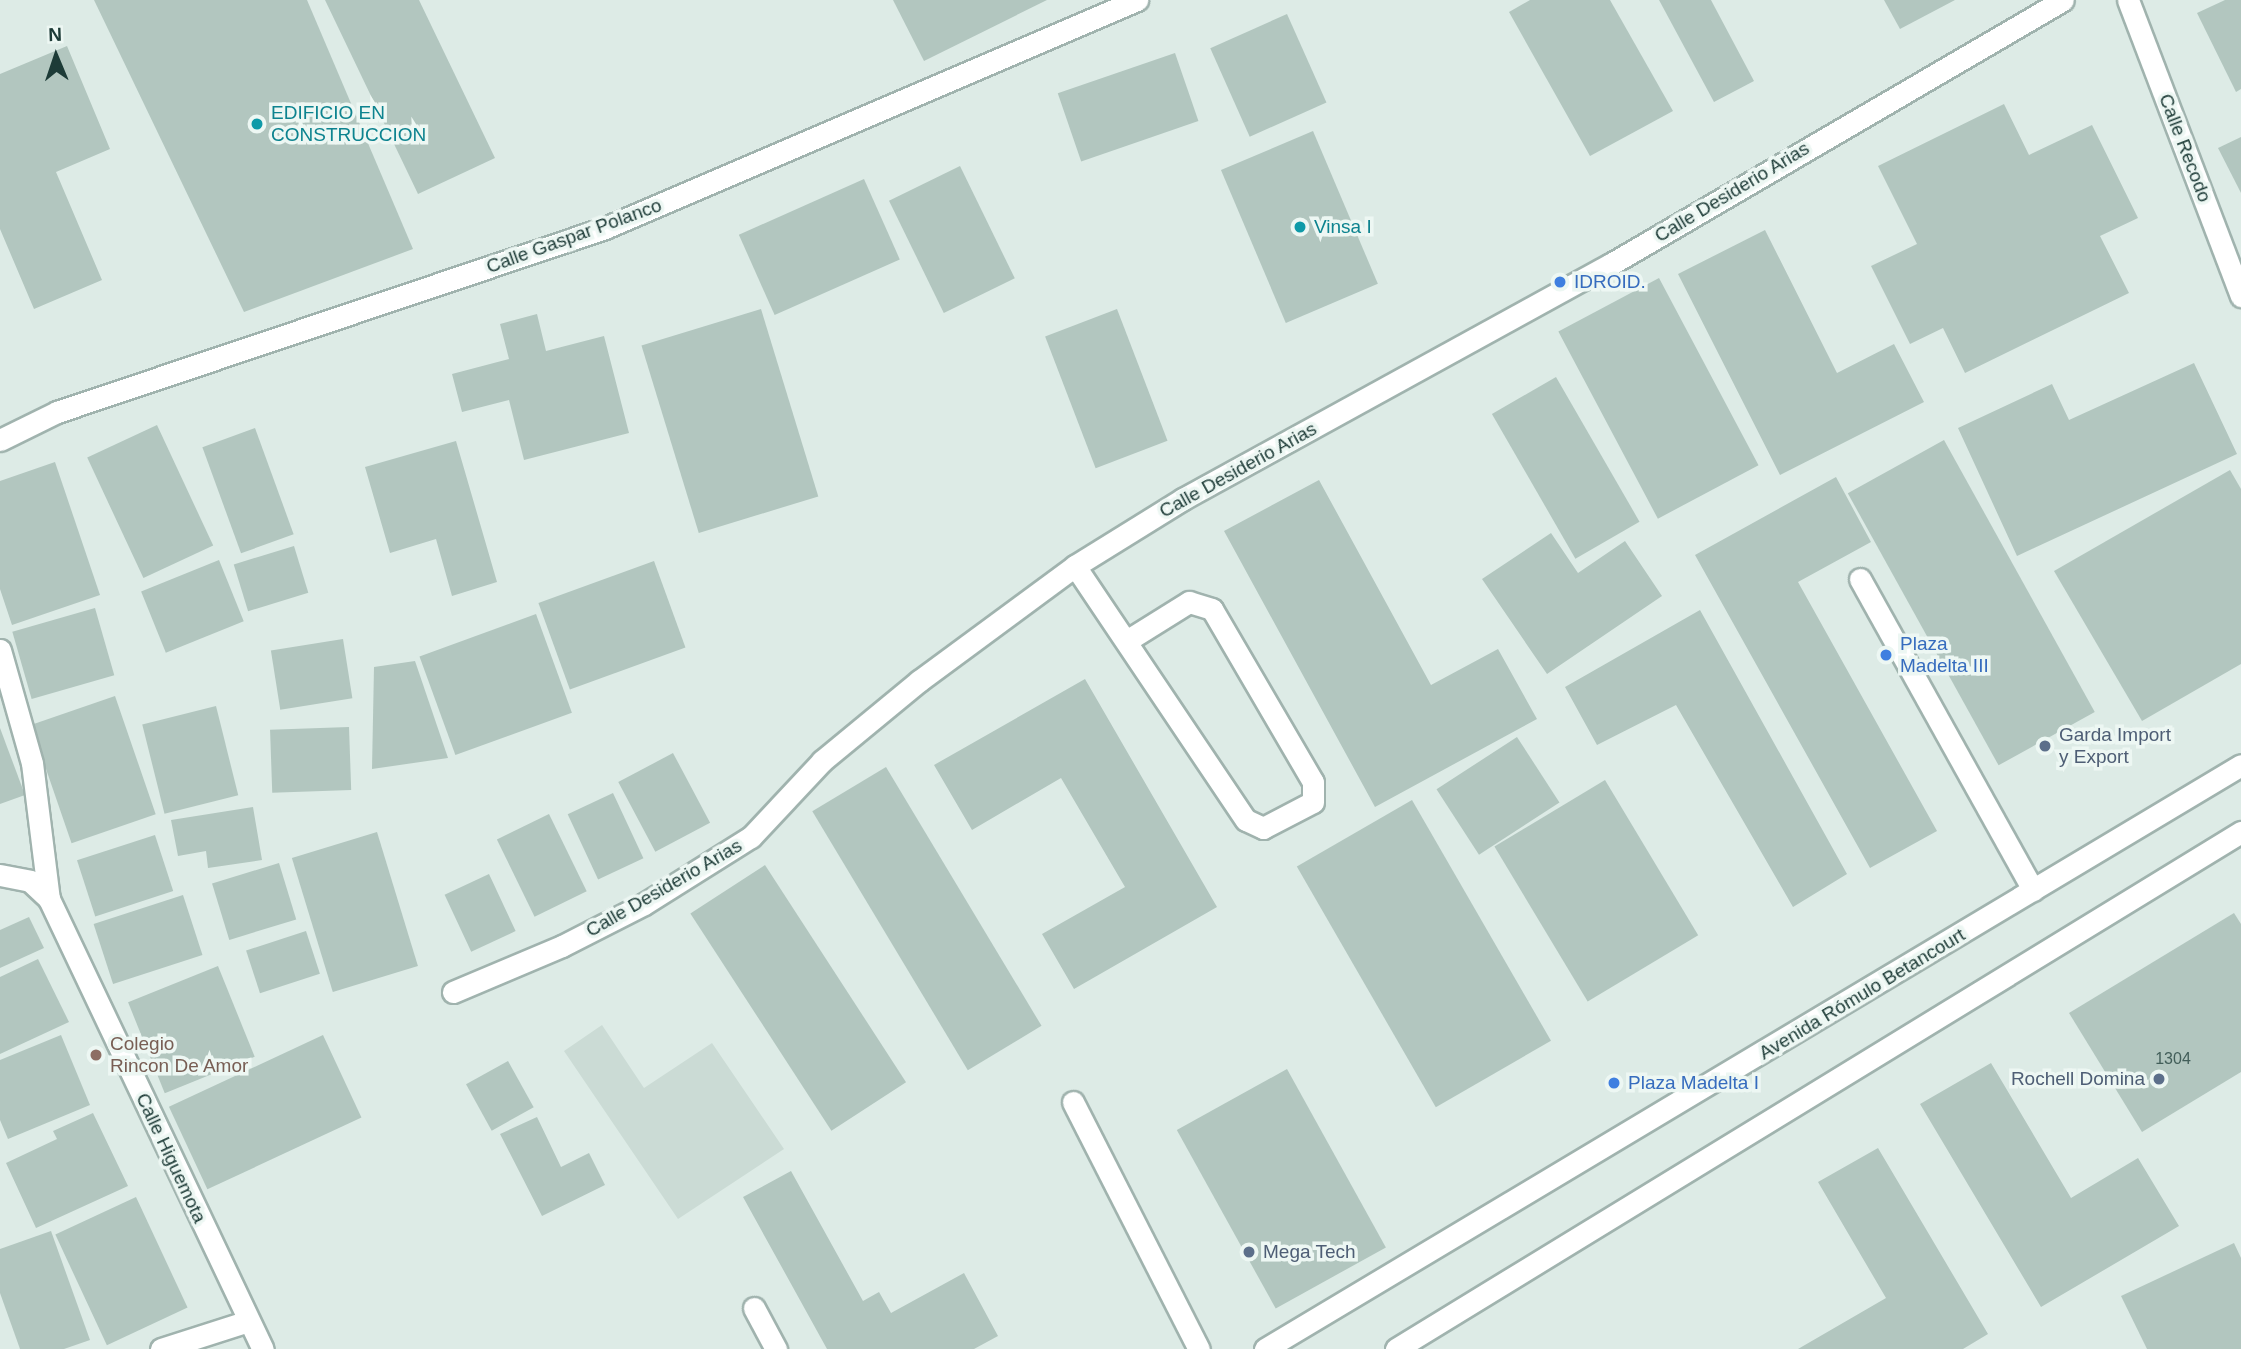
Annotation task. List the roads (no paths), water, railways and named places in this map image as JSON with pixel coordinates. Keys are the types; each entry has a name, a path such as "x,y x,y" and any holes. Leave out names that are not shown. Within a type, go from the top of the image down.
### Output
{"street":[{"name":"Calle Gaspar Polanco","path":"0,440 57,412 606,228 1137,0"},
{"name":"Calle Desiderio Arias","path":"453,992 586,934 751,837 822,761 919,681 1075,566 1183,499 1611,264 2063,0"},
{"name":"Calle Recodo","path":"2128,0 2241,296"},
{"path":"1075,566 1253,827 1273,825 1313,802 1314,782 1212,609 1189,602 1128,640"},
{"path":"1860,579 2033,890"},
{"path":"0,650 32,763 48,899"},
{"name":"Avenida Rómulo Betancourt","path":"1265,1349 2241,765"},
{"path":"1396,1349 2241,832"},
{"name":"Calle Higuemota","path":"3,875 30,881 48,899 263,1349"},
{"path":"1073,1101 1199,1349"},
{"path":"754,1308 776,1349"},
{"path":"161,1349 248,1321"}],"place":[{"name":"EDIFICIO EN CONSTRUCCION","path":"257,124"},
{"name":"Vinsa I","path":"1300,227"},
{"name":"IDROID.","path":"1560,282"},
{"name":"Plaza Madelta III","path":"1886,655"},
{"name":"Garda Import y Export","path":"2045,746"},
{"name":"Colegio Rincon De Amor","path":"96,1055"},
{"name":"Rochell Domina","path":"2159,1079"},
{"name":"Plaza Madelta I","path":"1614,1083"},
{"name":"Mega Tech","path":"1249,1252"}]}
